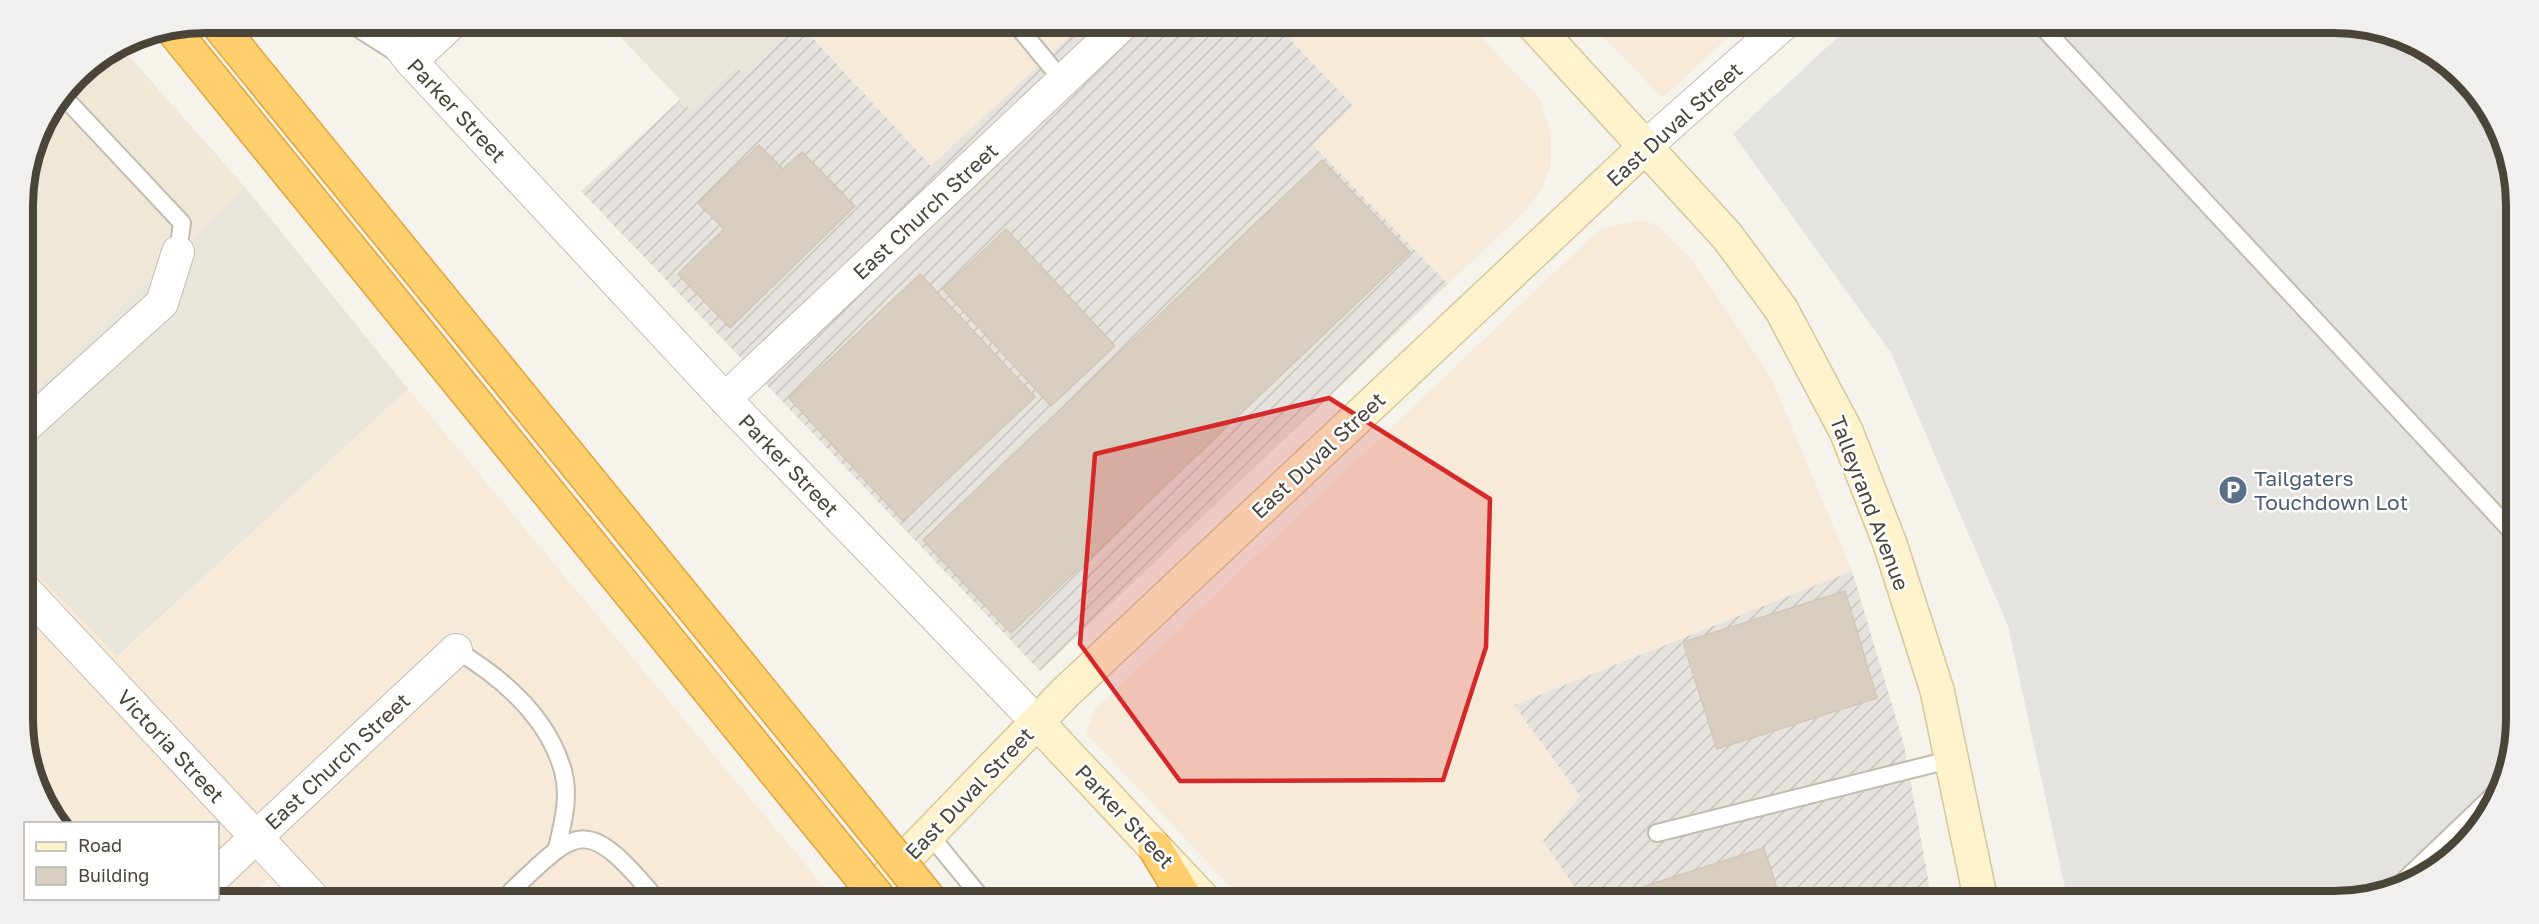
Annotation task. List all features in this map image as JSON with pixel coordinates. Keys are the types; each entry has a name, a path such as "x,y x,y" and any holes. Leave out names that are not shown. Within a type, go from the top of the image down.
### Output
{"highway":[{"path":"225,33 923,891"},
{"path":"177,35 873,891"},
{"path":"1155,848 1182,891"}],"street":[{"name":"Parker Street","path":"389,33 411,61 725,399 1037,722 1196,891"},
{"path":"411,61 441,33"},
{"name":"East Church Street","path":"725,399 1113,33"},
{"name":"Talleyrand Avenue","path":"1541,33 1726,236 1781,309 1846,431 1890,544 1936,690 1953,759 1979,891"},
{"name":"East Duval Street","path":"874,891 1037,722 1646,146 1774,33"},
{"path":"33,420 162,303 178,252"},
{"name":"Victoria Street","path":"33,599 306,891"},
{"name":"East Church Street","path":"219,872 456,650"}],"lane":[{"path":"366,33 411,61"},
{"path":"1023,33 1063,81"},
{"path":"2048,33 2506,526"},
{"path":"68,101 182,223 178,252"},
{"path":"456,650 505,682 536,720 557,756 563,772 565,802 557,848"},
{"path":"1657,833 1953,759"},
{"path":"2414,871 2482,806"},
{"path":"929,834 976,891"},
{"path":"512,891 557,848 576,839 597,840 615,853 649,891"}],"highlighted area":[{"path":"1329,398 1490,499 1486,647 1443,780 1180,781 1080,644 1095,454"}],"shaded area":[{"path":"617,33 789,33 746,77 734,67 690,110"},
{"path":"789,33 808,33 931,166 1073,33 1284,33 1353,106 1313,145 1448,284 1040,671 581,191 680,100 690,110 735,67 747,76"},
{"path":"809,33 1073,33 931,166"},
{"path":"1284,33 1477,33 1539,98 1551,134 1551,166 1542,188 1526,210 1448,284 1313,144 1352,106"},
{"path":"1600,33 1733,33 1662,98"},
{"name":"Tailgaters Touchdown Lot","path":"1842,33 2357,34 2390,42 2410,51 2430,62 2448,76 2477,109 2497,149 2505,182 2506,205 2506,731 2497,775 2477,815 2463,833 2439,856 2420,868 2390,882 2368,888 2346,891 2066,891 2008,626 1891,353 1733,134"},
{"path":"126,53 245,187 33,392 34,182 46,139 62,109 83,83 109,62"},
{"path":"245,187 408,389 117,657 33,570 33,392"},
{"path":"1640,220 1656,224 1693,261 1771,377 1852,571 1514,705 1580,796 1543,841 1577,891 1235,891 1086,733 1095,709 1600,229"},
{"path":"408,389 825,888 822,891 279,891 268,879 255,891 219,891 219,822 67,822 62,815 42,775 34,742 33,570 118,657"},
{"path":"1852,571 1904,745 1930,891 1577,891 1543,841 1580,796 1514,705"}],"building":[{"path":"759,145 783,169 802,152 855,206 730,328 678,274 724,229 698,203"},
{"path":"1322,160 1410,252 1011,633 923,540"},
{"path":"1006,229 1115,346 1051,406 943,289"},
{"path":"920,274 1035,397 903,521 789,398"},
{"path":"1845,591 1877,698 1717,749 1683,642"},
{"path":"1764,848 1778,891 1637,891 1636,889"}],"place":[{"name":"Tailgaters Touchdown Lot","path":"2233,490"}]}
